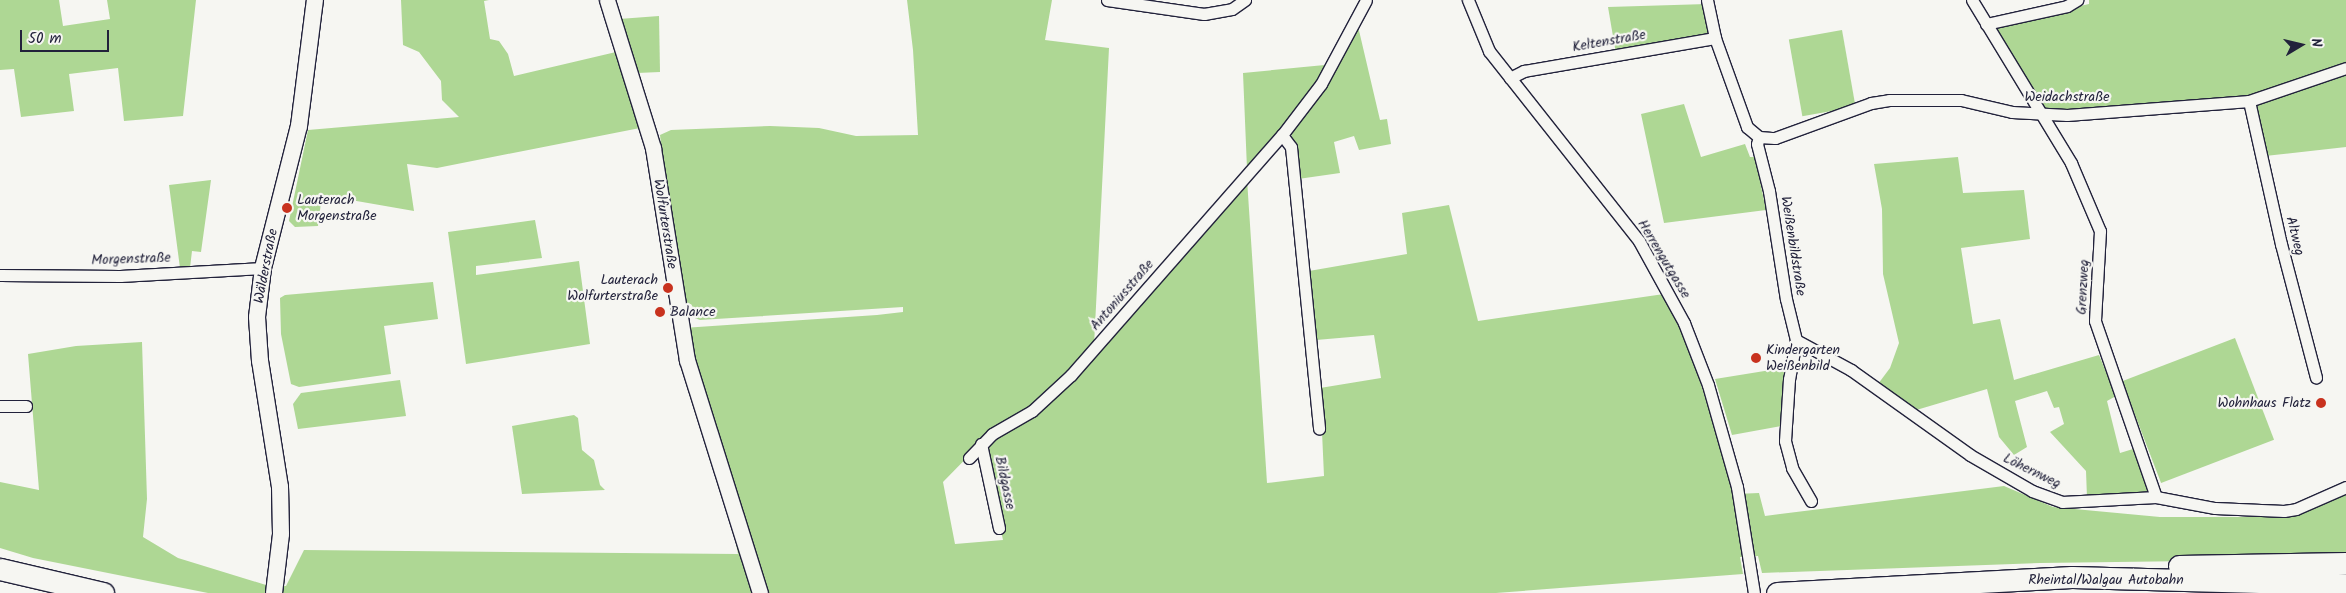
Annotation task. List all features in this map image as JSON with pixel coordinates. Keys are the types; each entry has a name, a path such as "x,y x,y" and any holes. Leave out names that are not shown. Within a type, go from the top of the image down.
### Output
{"highway":[{"path":"2072,577 2168,566 2346,563"},
{"path":"0,569 103,593"},
{"name":"Rheintal/Walgau Autobahn","path":"1777,593 2072,577 2346,584"}],"main road":[{"name":"Wälderstraße","path":"275,589 281,534 280,487 258,338 263,268 299,126 316,0"}],"street":[{"name":"Wolfurterstraße","path":"607,0 653,148 687,360 760,593"},
{"path":"1106,0 1204,14 1232,9 1245,0"},
{"name":"Antoniusstraße","path":"969,458 981,444 1032,411 1071,375 1282,135 1321,84 1366,0"},
{"name":"Herrengutgasse","path":"1468,0 1482,38 1510,78 1639,241 1684,323 1708,385 1723,436 1749,550 1754,593"},
{"path":"1707,0 1715,38 1747,127 1759,138"},
{"name":"Grenzweg","path":"1972,0 2071,163 2100,231 2101,246 2094,299 2097,330 2156,497"},
{"path":"1986,24 2067,6 2077,0"},
{"name":"Keltenstraße","path":"1510,78 1524,70 1715,38"},
{"name":"Weidachstraße","path":"1759,138 1775,138 1871,103 1890,100 1961,100 2012,112 2067,115 2249,102 2346,68"},
{"name":"Altweg","path":"2249,102 2281,244 2316,377"},
{"path":"1282,135 1291,147 1319,429"},
{"name":"Weißenbildstraße","path":"1759,138 1757,144 1768,191 1792,334 1796,340 1789,380 1785,441 1792,468 1811,501"},
{"name":"Morgenstraße","path":"0,275 120,276 263,268"},
{"name":"Löhernweg","path":"1796,340 1851,370 1970,455 2047,498 2070,503 2156,497 2215,508 2284,511 2296,509 2346,486"},
{"path":"0,406 26,406"},
{"name":"Bildgasse","path":"981,444 1000,528"}],"green space":[{"path":"0,0 59,0 63,26 110,19 107,0 196,0 183,116 124,121 118,68 69,74 74,111 21,117 14,69 0,70"},
{"path":"401,0 489,0 484,1 490,39 499,41 508,54 514,76 616,52 640,128 437,168 407,164 414,211 322,195 318,226 295,227 289,221 308,130 459,117 442,100 441,81 419,52 403,45"},
{"path":"907,0 1052,0 1045,40 1109,48 1094,346 1053,390 989,435 943,482 955,544 1003,540 983,444 1031,414 1075,375 1215,206 1247,179 1267,483 1324,476 1320,388 1381,378 1374,335 1316,340 1309,271 1407,254 1402,213 1449,205 1478,321 1664,294 1690,349 1735,494 1759,493 1765,516 2004,486 2053,507 2160,517 2253,517 2294,515 2346,492 2346,559 2040,563 1762,573 1758,556 1740,557 1743,574 1496,593 208,593 33,558 0,548 0,482 39,490 28,354 76,346 142,342 147,499 143,537 178,558 266,585 286,586 304,550 738,554 718,456 683,328 877,315 903,312 903,307 700,320 692,317 690,314 694,309 691,304 686,305 677,251 674,251 660,135 671,130 770,126 819,128 856,136 918,135 913,50"},
{"path":"2089,0 2346,0 2346,147 2265,156 2249,98 2043,113 1991,26 2089,4"},
{"path":"1707,4 1714,37 1616,54 1608,7"},
{"path":"659,16 660,72 637,73 619,19"},
{"path":"1357,22 1380,120 1387,119 1391,144 1359,150 1354,136 1334,142 1340,173 1298,179 1290,124 1247,169 1243,73 1335,64"},
{"path":"1842,30 1856,107 1802,116 1789,39"},
{"path":"1684,104 1701,157 1745,144 1750,157 1755,157 1766,210 1664,223 1641,114"},
{"path":"1958,157 1963,193 2024,190 2030,239 1961,248 1973,324 2000,319 2014,380 2099,355 2116,396 2107,401 2120,453 2133,449 2148,493 2087,498 2086,471 2050,432 2064,424 2059,407 2054,408 2047,391 2015,401 2027,447 2014,455 1999,437 1987,389 1913,411 1878,384 1890,368 1899,343 1883,274 1882,209 1874,164"},
{"path":"211,180 201,252 192,251 190,268 180,268 169,185"},
{"path":"535,220 542,258 476,266 476,275 579,261 590,344 466,364 448,232"},
{"path":"433,282 438,319 384,326 391,374 299,387 291,384 281,334 280,298 285,295"},
{"path":"2235,338 2274,440 2161,483 2122,381"},
{"path":"1783,368 1787,369 1781,426 1732,435 1715,379"},
{"path":"400,380 406,416 298,429 293,404 301,393"},
{"path":"574,415 578,418 582,450 594,460 600,485 605,490 522,494 512,426"}],"place":[{"name":"Lauterach Morgenstraße","path":"287,208"},
{"name":"Lauterach Wolfurterstraße","path":"668,288"},
{"name":"Balance","path":"660,312"},
{"name":"Kindergarten Weißenbild","path":"1756,358"},
{"name":"Wohnhaus Flatz","path":"2321,403"}]}
